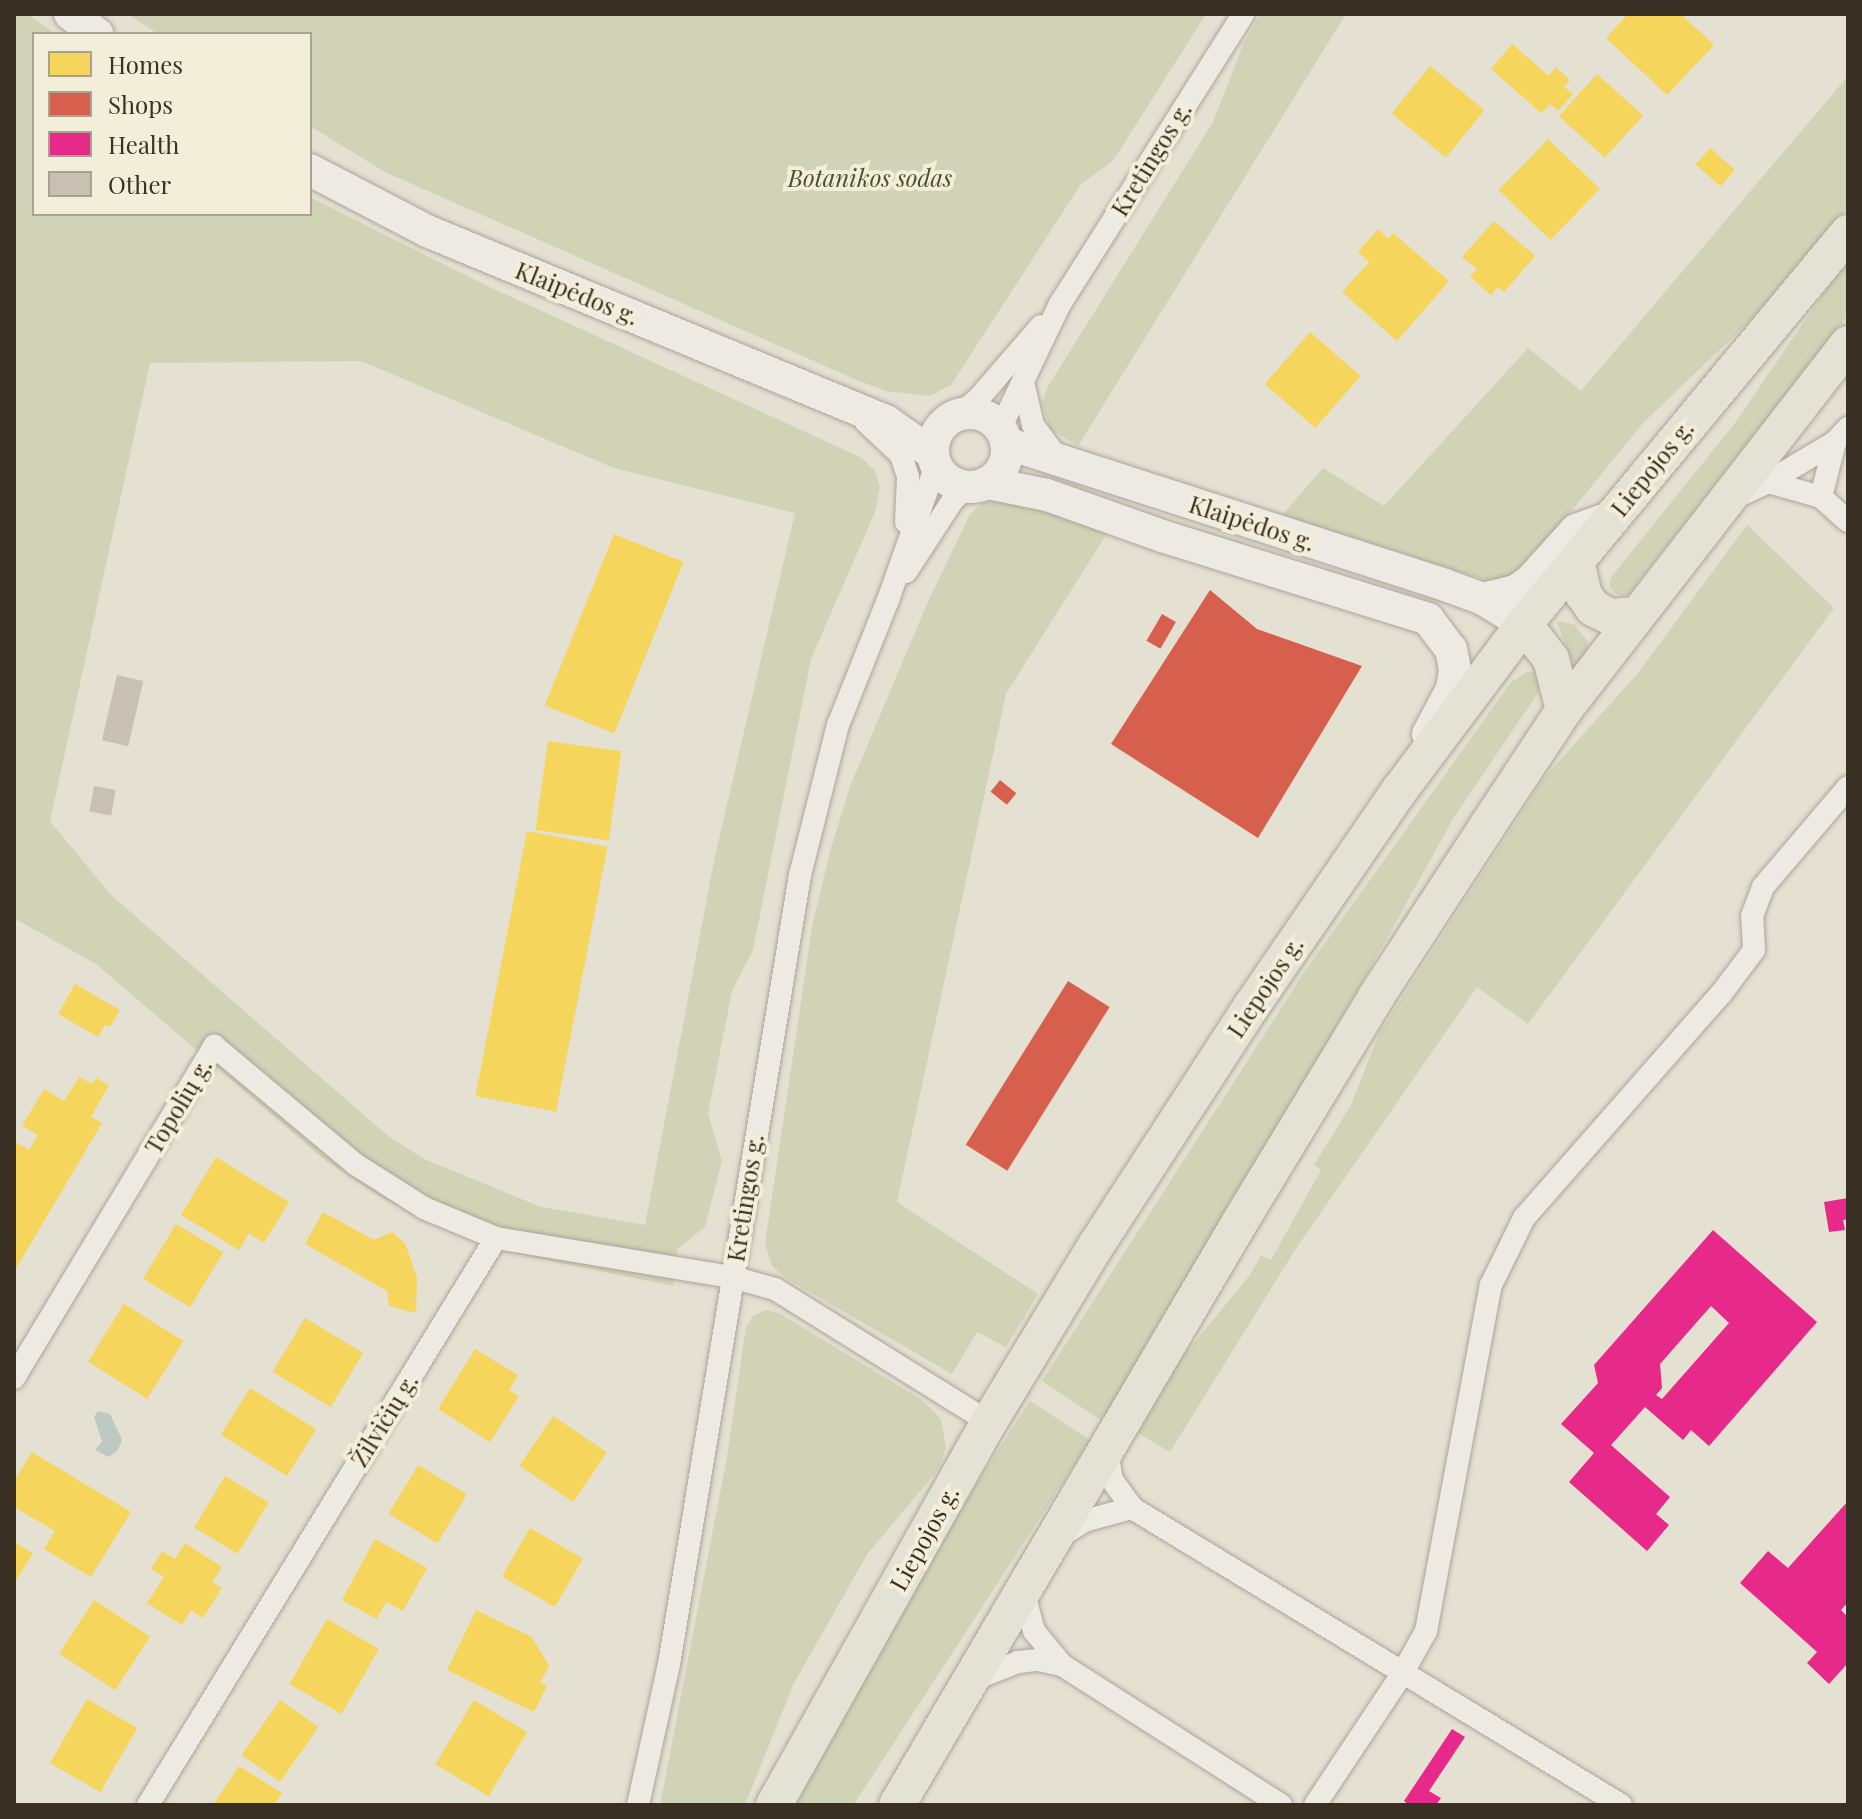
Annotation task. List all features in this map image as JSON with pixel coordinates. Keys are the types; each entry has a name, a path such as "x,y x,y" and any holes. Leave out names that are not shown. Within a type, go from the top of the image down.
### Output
{"main road":[{"path":"70,14 95,32"},
{"name":"Klaipėdos g.","path":"312,171 427,231 886,421"},
{"name":"Liepojos g.","path":"774,1805 989,1422 1097,1244 1227,1043 1424,757 1524,624 1848,233"},
{"path":"897,1805 1376,997 1564,710 1848,344"},
{"path":"935,459 936,435 954,417"},
{"path":"886,421 986,417 1003,436 1006,459 999,473 977,485"},
{"path":"886,421 935,459 948,480 1047,495 1162,536 1428,619 1451,649 1455,670 1452,689 1428,731 1424,757"},
{"name":"Klaipėdos g.","path":"1003,436 1059,461 1483,599 1524,624"},
{"path":"1483,599 1516,591 1531,580 1576,530 1612,517"},
{"path":"1576,561 1584,595 1593,608 1611,617 1636,615"},
{"path":"1524,624 1551,659 1564,710"}],"street":[{"name":"Kretingos g.","path":"1003,436 1023,382 1060,304 1243,14"},
{"name":"Kretingos g.","path":"954,417 978,399 1060,304"},
{"path":"1023,382 1033,425 1059,461"},
{"name":"Klaipėdos g.","path":"849,405 901,455 908,477 905,547"},
{"path":"1724,502 1768,482 1842,435"},
{"path":"1821,497 1842,435"},
{"name":"Kretingos g.","path":"638,1805 669,1664 787,944 821,784 858,668 888,600 935,459"},
{"path":"1768,482 1821,497 1848,521"},
{"name":"Kretingos g.","path":"888,600 953,500 977,485"},
{"path":"1315,1805 1402,1674 1426,1631 1491,1285 1524,1218 1729,983 1754,950 1752,916 1763,887 1848,787"},
{"name":"Topolių g.","path":"14,1378 214,1046 355,1164 424,1208 496,1238"},
{"path":"496,1238 732,1277 775,1289 989,1422"},
{"name":"Žilvičių g.","path":"148,1805 496,1238"},
{"path":"1107,1450 1112,1480 1132,1508 1621,1805"},
{"path":"1052,1543 1084,1521 1132,1508"},
{"path":"1023,1591 1034,1631 1062,1665 1281,1805"},
{"path":"969,1681 1018,1662 1038,1660 1062,1665"}],"green space":[{"path":"14,14 27,14 53,32 32,32 32,216 312,216 312,198 485,285 862,458 875,471 880,487 875,512 811,659 753,950 732,991 708,1114 722,1161 705,1227 677,1249 673,1286 502,1251 440,1227 384,1199 326,1161 96,964 14,918","holes":["361,361 614,468 795,513 715,856 645,1225 541,1207 424,1159 388,1136 111,895 50,821 150,363"]},
{"name":"Botanikos sodas","path":"128,14 1206,14 1113,161 1081,184 951,385 930,396 886,391 852,378 385,172 312,127 312,32 155,32"},
{"path":"1261,14 1346,14 1078,446 1050,429 1042,404 1047,388 1213,122 1245,40"},
{"path":"1848,76 1848,207 1748,323 1643,423 1530,562 1505,579 1486,580 1282,515 1323,468 1384,506 1528,348 1581,391"},
{"path":"1848,263 1848,315 1629,594 1623,596 1615,593 1609,586 1612,576 1735,423 1827,288"},
{"path":"1003,499 1111,527 1006,694 897,1202 1038,1294 1006,1347 977,1332 952,1374 787,1279 772,1266 765,1244 812,927 831,848 851,784 927,604 970,514 983,503"},
{"path":"1747,525 1834,608 1528,1024 1477,987 1295,1250 1170,1452 1138,1433 1179,1361 1250,1275 1261,1255 1271,1260 1321,1170 1314,1165 1351,1105 1379,1033 1544,778 1638,673"},
{"path":"1557,623 1575,625 1588,642 1588,651 1576,670"},
{"path":"1527,672 1537,673 1543,680 1540,690 1453,819 1365,978 1105,1423 1042,1381 1305,971 1511,682"},
{"path":"765,1310 779,1313 922,1400 941,1419 946,1447 939,1469 868,1553 794,1683 745,1805 660,1805 727,1457 746,1327 753,1316"},
{"path":"1030,1401 1090,1440 853,1805 796,1805 776,1792"}],"shaded area":[{"path":"98,1411 110,1414 122,1440 117,1451 109,1457 95,1450 102,1441 94,1417"}],"building: Homes":[{"path":"1628,14 1681,14 1714,45 1667,95 1606,38"},
{"path":"1512,44 1549,76 1556,67 1570,80 1564,87 1573,94 1558,111 1550,104 1541,113 1491,69"},
{"path":"1430,66 1484,110 1446,157 1392,113"},
{"path":"1597,74 1643,115 1605,158 1559,116"},
{"path":"1548,139 1600,189 1550,240 1499,190"},
{"path":"1710,148 1735,170 1720,186 1696,165"},
{"path":"1494,221 1535,256 1504,292 1498,287 1491,295 1470,277 1477,269 1462,257"},
{"path":"1378,229 1388,239 1393,233 1449,281 1397,341 1342,292 1369,262 1358,252"},
{"path":"1310,332 1361,376 1315,428 1265,384"},
{"path":"614,534 684,562 614,734 545,706"},
{"path":"548,741 621,751 609,840 535,830"},
{"path":"527,831 607,847 556,1112 475,1096"},
{"path":"75,984 120,1010 110,1027 105,1025 98,1037 58,1014"},
{"path":"79,1077 92,1084 96,1078 109,1085 91,1117 102,1123 14,1272 14,1141 29,1150 38,1135 22,1126 44,1089 64,1101"},
{"path":"216,1157 289,1202 264,1243 249,1233 239,1250 181,1215"},
{"path":"323,1212 374,1240 392,1232 405,1243 417,1278 416,1313 389,1306 387,1291 305,1244"},
{"path":"176,1224 223,1252 190,1307 143,1279"},
{"path":"124,1304 183,1341 147,1399 88,1362"},
{"path":"305,1318 363,1353 331,1407 273,1372"},
{"path":"475,1349 518,1375 509,1390 519,1396 490,1442 438,1409"},
{"path":"250,1388 316,1429 287,1476 221,1435"},
{"path":"553,1416 607,1452 573,1502 519,1466"},
{"path":"32,1452 131,1512 91,1577 44,1549 55,1531 14,1507 14,1481"},
{"path":"418,1465 467,1494 438,1543 389,1514"},
{"path":"225,1476 269,1502 238,1554 194,1527"},
{"path":"530,1528 583,1558 555,1607 502,1576"},
{"path":"375,1539 427,1568 403,1611 386,1602 377,1619 342,1600"},
{"path":"14,1542 33,1553 14,1584"},
{"path":"185,1543 222,1567 212,1582 222,1588 203,1618 191,1610 182,1625 147,1603 164,1577 151,1569 162,1551 175,1559"},
{"path":"94,1600 150,1636 115,1690 59,1654"},
{"path":"476,1610 532,1637 549,1666 540,1683 547,1686 534,1712 447,1670"},
{"path":"327,1619 379,1649 341,1714 290,1684"},
{"path":"87,1699 137,1728 100,1792 50,1763"},
{"path":"280,1700 319,1727 280,1782 242,1755"},
{"path":"474,1700 527,1732 489,1796 435,1764"},
{"path":"239,1766 282,1793 274,1805 213,1805"}],"building: Shops":[{"path":"1210,590 1257,629 1362,666 1258,838 1111,744"},
{"path":"1162,614 1176,622 1160,649 1146,641"},
{"path":"1000,780 1016,793 1007,805 991,792"},
{"path":"1068,981 1110,1007 1007,1171 966,1145"}],"building: Health":[{"path":"1848,1198 1848,1219 1843,1220 1845,1230 1829,1232 1824,1202"},
{"path":"1713,1230 1817,1322 1709,1446 1691,1430 1683,1440 1645,1407 1611,1445 1670,1497 1656,1514 1669,1525 1647,1551 1569,1482 1594,1453 1561,1424 1598,1383 1594,1365","holes":["1711,1306 1729,1323 1662,1399 1656,1395 1662,1388 1660,1364"]},
{"path":"1848,1501 1848,1602 1841,1610 1848,1617 1848,1663 1829,1684 1807,1663 1817,1652 1740,1583 1768,1551 1788,1568"},
{"path":"1452,1729 1465,1737 1429,1791 1441,1798 1436,1805 1409,1805 1404,1801"}],"building: Other":[{"path":"117,675 143,681 128,746 102,740"},
{"path":"94,786 116,790 111,815 89,812"}]}
